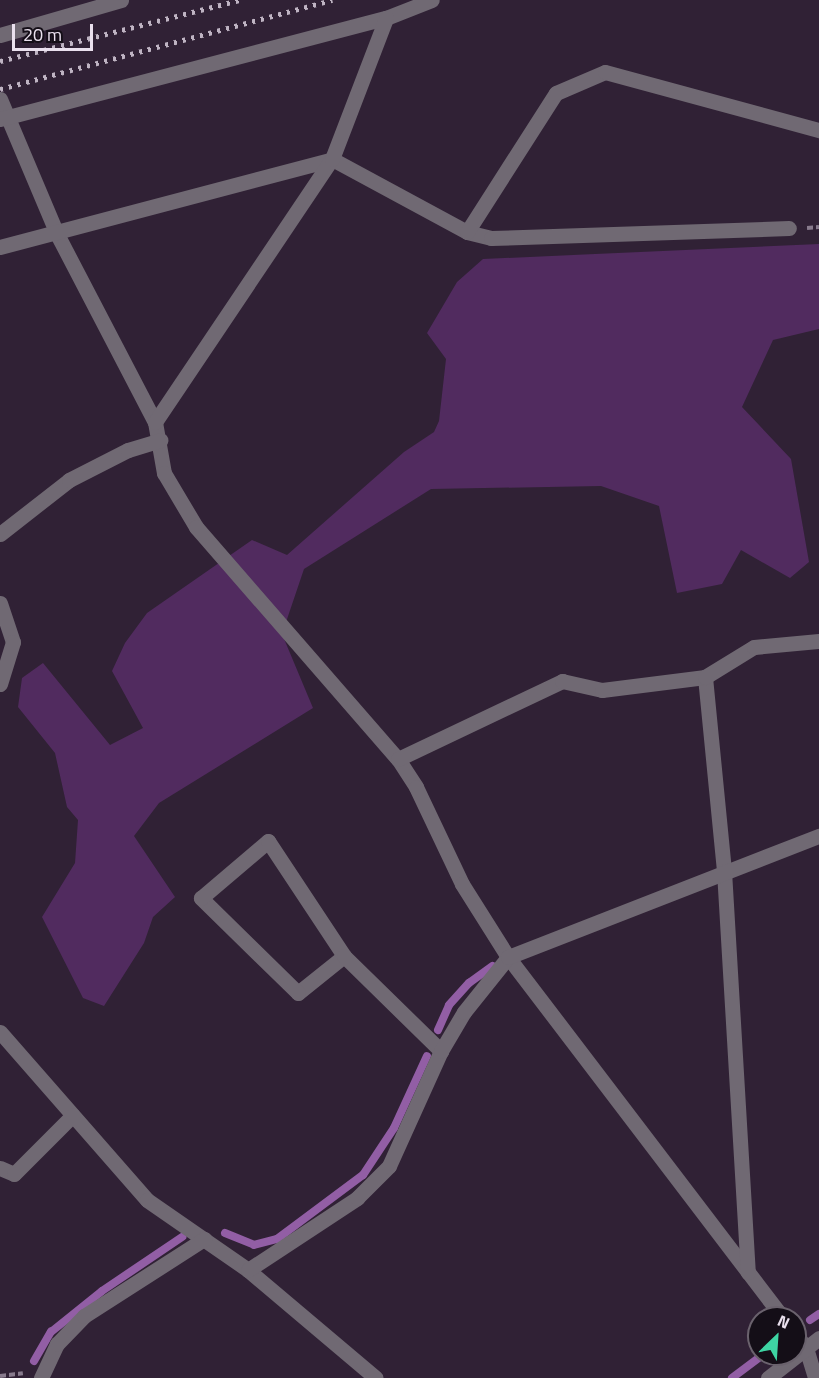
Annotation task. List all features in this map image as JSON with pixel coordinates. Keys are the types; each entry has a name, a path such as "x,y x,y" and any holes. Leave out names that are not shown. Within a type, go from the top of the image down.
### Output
{"street":[{"path":"0,35 121,0"},
{"path":"3,119 386,18 432,0"},
{"path":"154,422 332,159 386,18"},
{"path":"467,232 556,93 605,72 819,130"},
{"path":"0,99 3,119 57,234 154,422 160,440 164,473 196,527 398,759 416,787 462,884 508,957 774,1306"},
{"path":"0,247 57,234 332,159 467,232 491,238 789,228"},
{"path":"0,534 69,480 128,450 160,440"},
{"path":"0,603 13,642 0,684"},
{"path":"398,759 562,681 602,690 705,677 754,647 819,641"},
{"path":"705,677 724,871 748,1272"},
{"path":"248,1270 357,1198 389,1166 441,1051 464,1012 508,957 724,871 819,836"},
{"path":"344,956 298,993 201,898 268,841 344,956 441,1051"},
{"path":"0,1032 147,1200 248,1270 376,1378"},
{"path":"0,1168 14,1174 73,1115"},
{"path":"41,1378 57,1344 84,1316 204,1239"},
{"path":"807,1347 819,1338"},
{"path":"807,1352 814,1378"},
{"path":"768,1378 783,1366"}],"shaded area":[{"path":"819,244 819,329 773,340 742,407 791,459 809,562 790,578 741,550 722,584 677,593 659,506 601,486 431,489 304,569 282,634 313,708 159,803 134,836 175,897 153,917 144,943 104,1006 83,998 42,917 75,863 78,820 67,807 55,753 18,707 22,678 43,663 110,745 143,728 112,671 125,643 147,613 252,540 287,555 404,452 434,432 439,421 446,359 427,333 457,282 483,259"}],"waterway":[{"path":"438,1030 449,1005 469,983 492,966"},
{"path":"225,1233 254,1245 277,1239 363,1175 394,1128 427,1056"},
{"path":"34,1361 51,1332 102,1291 182,1237"},
{"path":"810,1320 819,1314"},
{"path":"732,1378 748,1366"}],"railway":[{"path":"0,61 240,0"},
{"path":"0,89 332,0"}]}
